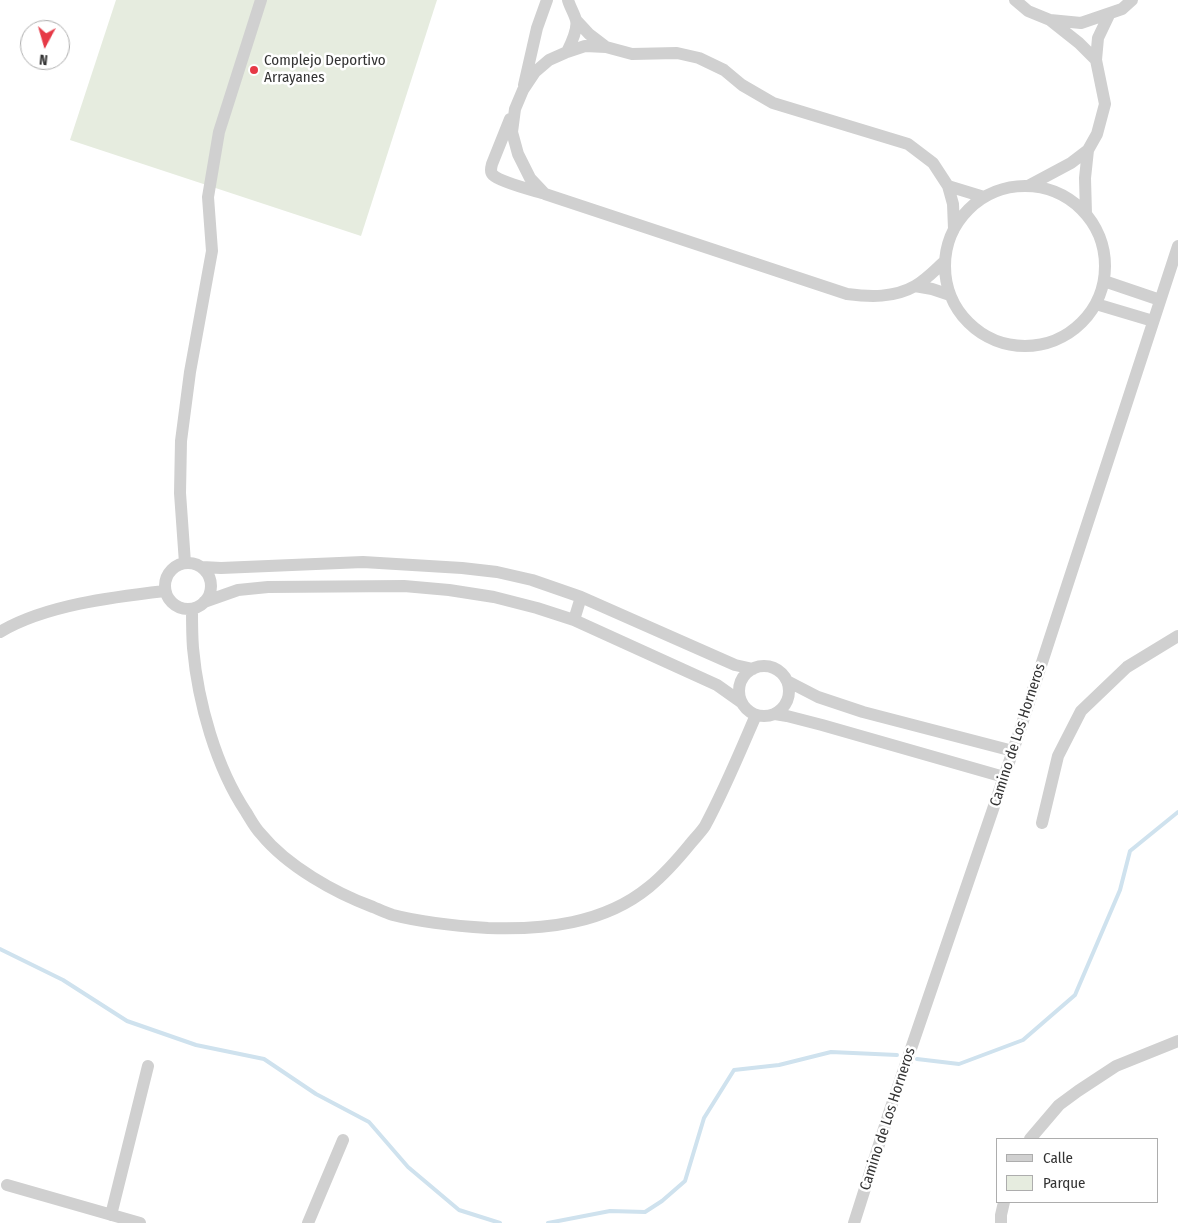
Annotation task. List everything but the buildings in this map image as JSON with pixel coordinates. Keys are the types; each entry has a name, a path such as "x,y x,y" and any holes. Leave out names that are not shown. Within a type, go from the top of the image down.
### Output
{"street":[{"path":"185,563 180,493 181,441 190,372 212,251 208,196 219,132 260,0"},
{"path":"547,0 537,28 523,90 492,164 491,171 494,176 847,294 869,297 893,295 915,286 945,261"},
{"path":"568,0 577,21 589,34 606,47"},
{"path":"1015,0 1028,12 1050,20 1081,23 1122,9 1132,0"},
{"path":"1028,186 1071,163 1088,150 1097,134 1106,104 1096,60 1098,38 1109,14"},
{"path":"1050,20 1096,60"},
{"path":"567,52 573,41 577,21"},
{"path":"523,90 535,72 549,60 585,46 606,47 632,54 677,53 699,58 724,70 742,85 773,103 908,144 933,163 948,186 953,204 954,229 945,261 950,295 963,317 983,334 1007,344 1033,346 1058,339 1080,325 1096,304 1104,282 1106,263 1103,245 1096,229 1086,214 1069,199 1049,190 1028,186 1005,189 984,197 967,211 954,229"},
{"path":"515,109 512,132 518,154 530,178 545,194"},
{"path":"1086,214 1085,178 1088,150"},
{"path":"948,186 984,197"},
{"name":"Camino de Los Horneros","path":"854,1223 892,1104 1013,751 1178,246"},
{"path":"1104,282 1160,300"},
{"path":"915,286 950,295"},
{"path":"1096,304 1153,321"},
{"path":"202,568 363,562 497,572 532,580 581,597 735,665 754,669"},
{"path":"185,563 191,563 202,568 206,572 211,584 208,597 204,602 198,607 185,609 178,607 167,598 164,583 171,569 185,563"},
{"path":"404,586 406,564"},
{"path":"204,602 238,590 268,587 404,586 494,596 574,620 718,685 756,715 768,716 780,711 788,700 789,687 787,681 779,671 773,668 766,666 754,669 743,677 740,683 739,696 741,702"},
{"path":"0,632 44,612 130,595 165,591"},
{"path":"574,620 581,597"},
{"path":"192,609 193,649 199,689 209,731 224,772 239,801 261,834 287,859 319,882 351,898 392,914 435,923 514,929 548,926 587,919 622,906 649,888 672,866 704,828 756,715"},
{"path":"1042,823 1058,756 1081,711 1127,667 1178,636"},
{"path":"787,681 818,697 863,712 1013,751"},
{"path":"775,714 822,724 1004,777"},
{"path":"1031,1138 1059,1105 1078,1091 1116,1066 1178,1041"},
{"path":"111,1215 148,1066"},
{"path":"308,1223 343,1140"},
{"path":"7,1185 140,1223"},
{"path":"1001,1223 1004,1203"}],"green space":[{"name":"Complejo Deportivo Arrayanes","path":"116,0 437,0 361,236 70,140"}],"waterway":[{"path":"917,1059 959,1064 1023,1040 1075,995 1120,890 1130,851 1178,812"},
{"path":"0,949 63,980 127,1021 196,1045 264,1059 316,1094 369,1122 408,1167 459,1210 500,1223"},
{"path":"548,1223 610,1211 645,1212 662,1201 685,1181 704,1118 734,1070 779,1065 831,1052 897,1055"}],"place":[{"name":"Complejo Deportivo Arrayanes","path":"254,70"}]}
